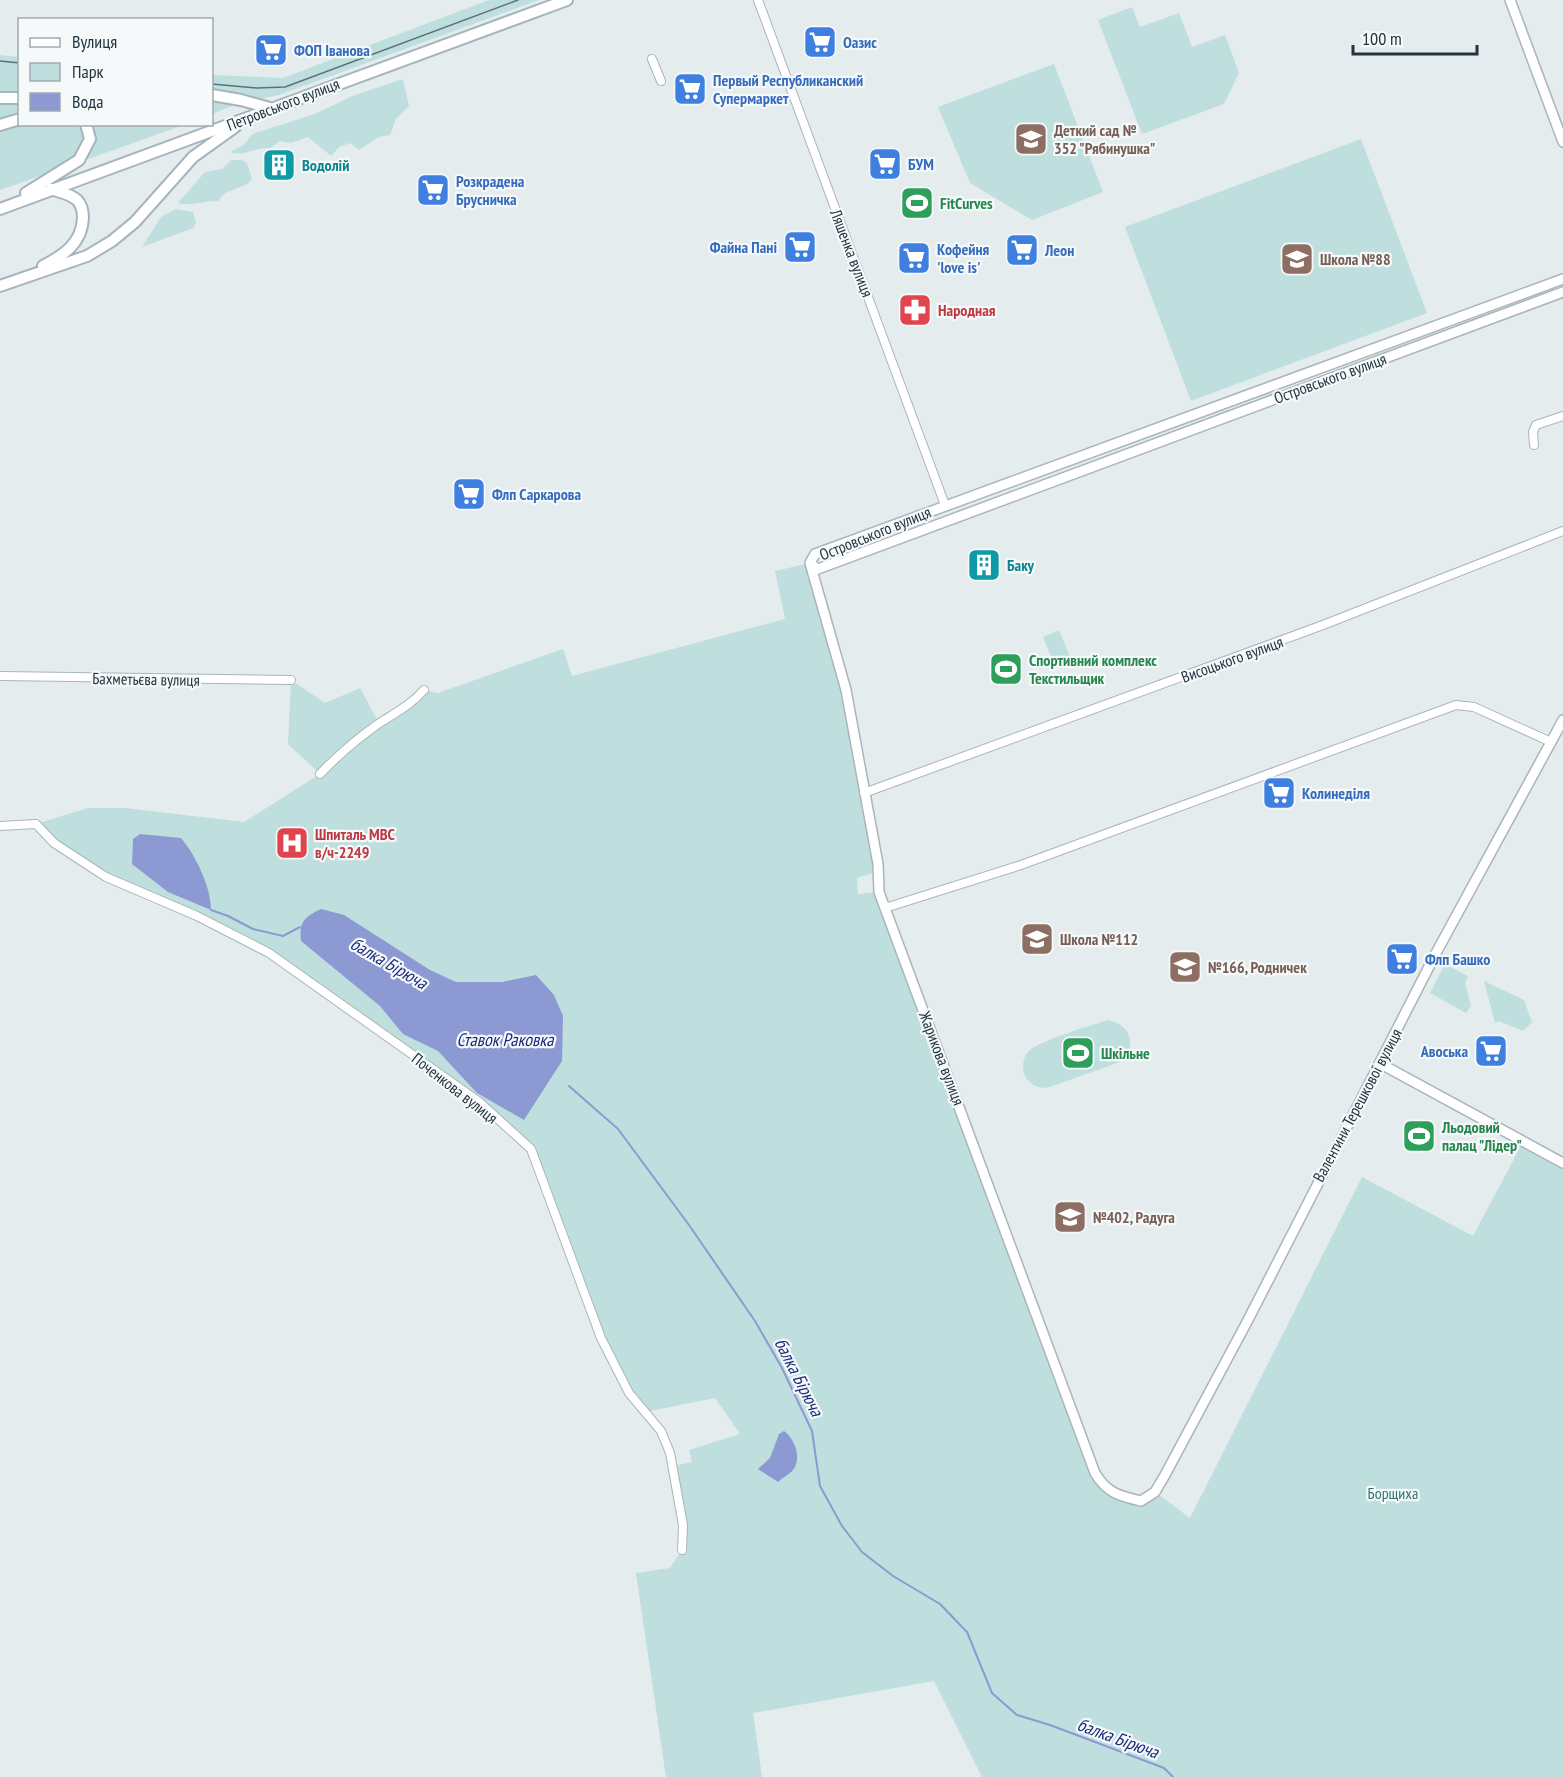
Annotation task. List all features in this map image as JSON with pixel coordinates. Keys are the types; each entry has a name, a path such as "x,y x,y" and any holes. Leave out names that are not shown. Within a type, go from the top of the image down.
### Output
{"main road":[{"name":"Петровського вулиця","path":"0,209 567,0"},
{"path":"213,95 270,108"},
{"path":"0,98 18,98"},
{"path":"0,286 87,256 124,232 193,157 211,142 270,108"},
{"path":"0,125 18,120"},
{"path":"0,209 79,160 90,140 86,126"},
{"path":"13,281 64,253 79,238 82,227 81,206 76,199 51,189"}],"street":[{"name":"Ляшенка вулиця","path":"758,0 945,506"},
{"path":"1510,0 1563,142"},
{"path":"652,59 661,81"},
{"name":"Островського вулиця","path":"1563,279 815,554 810,563 818,569 1563,292"},
{"path":"1534,445 1533,432 1536,425 1563,416"},
{"name":"Висоцького вулиця","path":"864,793 1323,625 1563,531"},
{"name":"Жарикова вулиця","path":"810,563 846,690 879,871 879,892 1095,1473 1102,1484 1114,1495 1141,1501 1155,1492"},
{"name":"Бахметьєва вулиця","path":"0,676 291,680"},
{"path":"320,774 341,753 379,724 414,703 424,690"},
{"path":"885,908 1021,865 1456,705 1474,707 1551,742"},
{"name":"Валентини Терешкової вулиця","path":"1155,1492 1381,1064 1436,953 1482,873 1563,720"},
{"name":"Поченкова вулиця","path":"0,826 36,824 54,843 106,877 177,907 269,953 478,1101 531,1149 601,1338 629,1393 661,1431 670,1453 683,1525 682,1550"},
{"path":"1381,1064 1563,1163"}],"green space":[{"path":"489,0 539,0 279,95 240,103 213,114 213,75 283,78"},
{"path":"1132,7 1140,27 1179,13 1192,47 1225,35 1239,73 1224,104 1142,134 1098,20"},
{"path":"0,55 18,57 18,126 181,126 0,190"},
{"path":"1054,64 1103,192 1032,220 970,183 938,107"},
{"path":"403,79 409,106 396,119 390,135 379,137 359,150 350,143 339,147 331,156 308,137 291,143 280,141 270,148 240,153 230,152 245,144 252,134 315,114 352,96"},
{"path":"1361,139 1427,313 1191,401 1125,227"},
{"path":"231,160 242,160 247,163 252,179 248,184 225,193 218,201 178,203 205,172 222,169"},
{"path":"176,209 193,212 196,223 193,228 142,247 161,217"},
{"name":"Борщиха","path":"810,563 834,655 879,871 857,878 858,894 879,892 1102,1484 1141,1501 1155,1492 1190,1518 1362,1177 1473,1236 1523,1142 1563,1163 1563,1777 982,1777 934,1681 753,1713 762,1777 666,1777 636,1573 670,1568 682,1550 673,1466 692,1462 689,1450 740,1434 715,1398 645,1412 629,1393 601,1338 531,1149 478,1101 269,953 106,877 36,824 88,808 125,808 244,822 320,774 288,744 291,680 325,703 360,688 379,723 424,690 438,693 563,649 572,676 785,619 775,571"},
{"path":"1059,630 1070,657 1054,664 1043,637"},
{"path":"1445,964 1468,976 1465,983 1471,1006 1466,1013 1430,993"},
{"path":"1484,981 1524,1000 1532,1022 1523,1031 1499,1021 1495,1023"},
{"name":"Шкільне","path":"1107,1020 1122,1026 1129,1036 1129,1049 1120,1062 1047,1088 1030,1083 1023,1068 1028,1052 1042,1043"}],"water":[{"path":"140,834 181,838 202,872 211,910 168,892 132,864 133,839"},
{"name":"Ставок Раковка","path":"321,909 344,915 430,970 456,982 502,982 536,975 554,995 563,1016 562,1061 524,1120 477,1093 438,1051 403,1034 380,1006 301,941 304,921"},
{"path":"784,1431 794,1444 797,1460 793,1470 778,1482 758,1469 770,1458 779,1434"}],"waterway":[{"name":"балка Бірюча","path":"211,910 253,929 283,936 300,927"},
{"name":"балка Бірюча","path":"569,1086 618,1129 689,1225 755,1321 782,1368 812,1431 820,1486 842,1526 862,1552 893,1576 940,1604 967,1632 992,1693 1017,1715 1164,1768 1173,1777"}],"tram line":[{"path":"213,84 257,88 285,87 518,0"},
{"path":"0,61 18,63"}],"place":[{"name":"Оазис","path":"820,42"},
{"name":"ФОП Іванова","path":"271,50"},
{"name":"Первый Республиканский Супермаркет","path":"690,89"},
{"name":"Деткий сад № 352 \"Рябинушка\"","path":"1031,139"},
{"name":"БУМ","path":"885,164"},
{"name":"Водолій","path":"279,165"},
{"name":"Розкрадена Брусничка","path":"433,190"},
{"name":"FitCurves","path":"917,203"},
{"name":"Файна Пані","path":"800,247"},
{"name":"Леон","path":"1022,250"},
{"name":"Кофейня 'love is'","path":"914,258"},
{"name":"Школа №88","path":"1297,259"},
{"name":"Народная","path":"915,310"},
{"name":"Флп Саркарова","path":"469,494"},
{"name":"Баку","path":"984,565"},
{"name":"Спортивний комплекс Текстильщик","path":"1006,669"},
{"name":"Колинеділя","path":"1279,793"},
{"name":"Шпиталь МВС в/ч-2249","path":"292,843"},
{"name":"Школа №112","path":"1037,939"},
{"name":"Флп Башко","path":"1402,959"},
{"name":"№166, Родничек","path":"1185,967"},
{"name":"Авоська","path":"1491,1051"},
{"name":"Шкільне","path":"1078,1053"},
{"name":"Льодовий палац \"Лідер\"","path":"1419,1136"},
{"name":"№402, Радуга","path":"1070,1217"}]}
